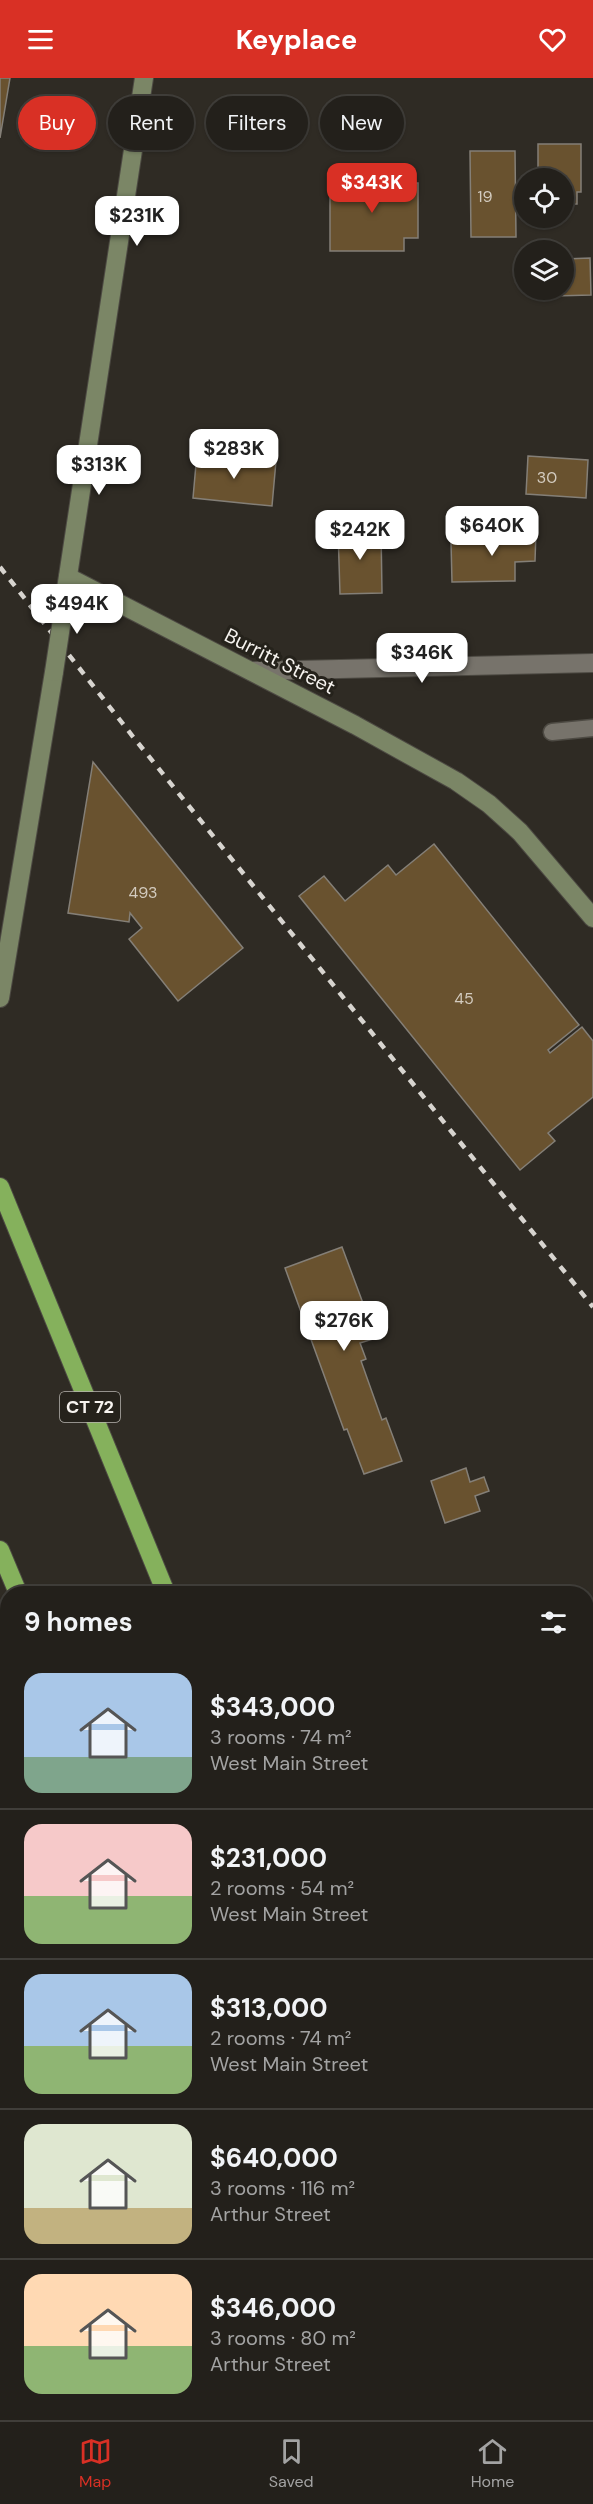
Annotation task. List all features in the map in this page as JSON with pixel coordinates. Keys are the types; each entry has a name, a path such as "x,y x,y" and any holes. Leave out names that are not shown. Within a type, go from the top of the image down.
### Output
{"highway":[{"name":"CT 72","path":"0,1187 163,1586"},
{"path":"0,1550 15,1586"}],"main road":[{"path":"0,998 54,672 144,78"},
{"name":"Burritt Street","path":"67,585 251,671 392,744 472,791 535,848 593,918"}],"street":[{"path":"251,671 593,663"}],"lane":[{"path":"552,732 593,728"}],"building":[{"path":"0,78 10,78 0,138"},
{"path":"538,144 581,144 581,192 577,192 577,204 574,204 574,168 538,168"},
{"path":"470,151 515,151 514,228 516,228 516,237 471,237"},
{"path":"330,178 404,178 404,183 418,183 418,238 404,238 404,251 330,251"},
{"path":"590,258 591,295 574,295 574,259"},
{"path":"197,453 276,461 272,506 193,498"},
{"path":"528,456 588,460 586,498 526,494"},
{"path":"381,529 382,593 340,594 338,530"},
{"path":"536,531 535,561 515,562 515,581 452,582 451,542 494,542 494,532"},
{"path":"93,762 243,948 178,1001 129,939 142,928 130,913 129,922 68,913"},
{"path":"434,844 579,1025 548,1050 550,1053 582,1027 593,1041 593,1097 548,1133 555,1141 520,1170 299,896 324,876 345,901 388,865 396,875"},
{"path":"342,1247 376,1338 360,1343 366,1359 361,1361 382,1420 386,1418 402,1461 364,1474 347,1429 344,1430 285,1268"},
{"path":"466,1468 470,1482 484,1477 489,1491 475,1496 480,1511 445,1523 431,1481"}],"railway":[{"path":"0,567 134,738 593,1307"}]}
